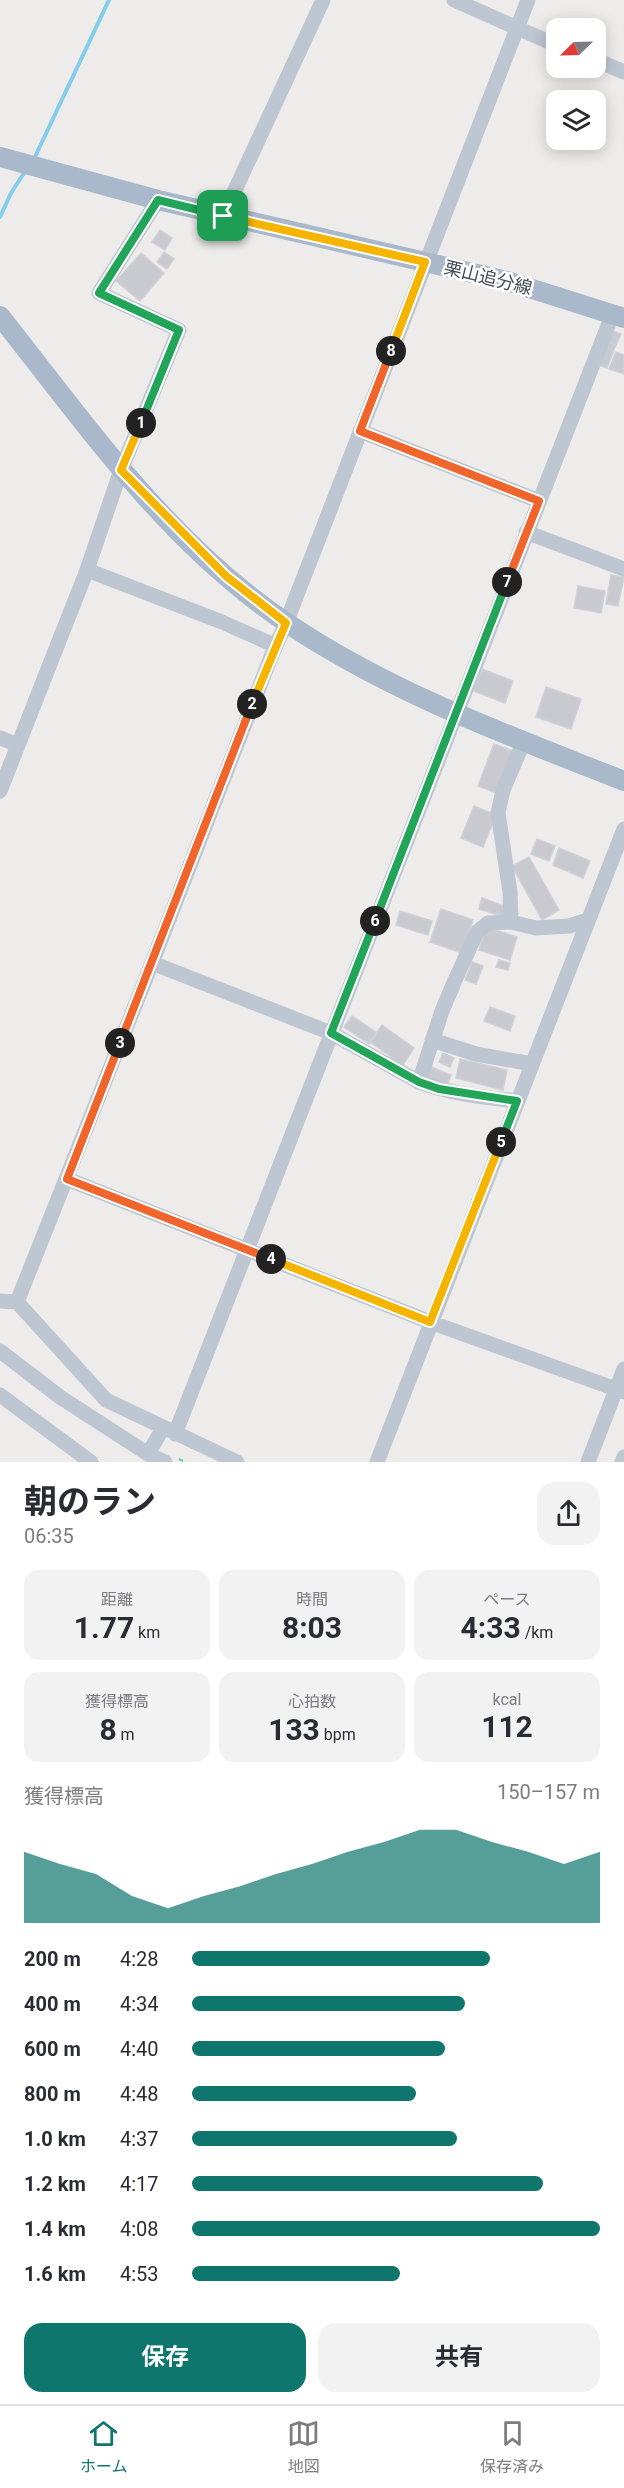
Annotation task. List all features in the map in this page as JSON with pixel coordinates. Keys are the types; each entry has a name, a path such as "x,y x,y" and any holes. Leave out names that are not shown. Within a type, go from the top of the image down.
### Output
{"main road":[{"name":"栗山追分線","path":"0,157 223,216 507,281 618,316"},
{"path":"0,316 121,470 226,576 286,623 391,684 455,714 624,781"}],"street":[{"path":"223,216 323,0"},
{"path":"453,0 546,41"},
{"path":"17,1302 286,623 528,0"},
{"path":"606,64 624,72"},
{"path":"0,791 87,570 121,470 179,330 99,293 158,200"},
{"path":"148,1454 169,1431 248,1250 526,532 618,316"},
{"path":"360,431 539,501"},
{"path":"526,532 624,569"},
{"path":"87,570 222,622 276,646"},
{"path":"0,738 18,746"},
{"path":"511,922 510,892 498,813 503,790 524,741"},
{"path":"377,1462 624,829"},
{"path":"419,1082 442,1011 477,933 488,923 511,922 536,928 569,926 588,920"},
{"path":"152,963 331,1033 419,1082 469,1096 517,1101"},
{"path":"432,1040 476,1054 532,1065"},
{"path":"67,1179 430,1322 620,1391"},
{"path":"0,1300 17,1302 106,1400 237,1462"},
{"path":"0,1352 60,1397 148,1454 165,1462"},
{"path":"588,1462 620,1391 624,1369"},
{"path":"3,1403 91,1462"},
{"path":"622,1462 624,1457"}],"building":[{"path":"160,230 172,238 165,250 152,242"},
{"path":"164,252 174,259 167,269 157,262"},
{"path":"141,253 164,273 140,301 116,281"},
{"path":"613,331 621,334 616,345 608,342"},
{"path":"608,342 616,345 607,368 599,365"},
{"path":"616,352 624,355 624,374 609,369"},
{"path":"611,575 624,577 618,606 606,604"},
{"path":"578,586 605,591 601,613 574,608"},
{"path":"482,669 513,681 505,703 474,691"},
{"path":"546,687 581,699 571,729 536,717"},
{"path":"494,744 513,751 497,793 478,786"},
{"path":"474,806 496,815 483,847 461,838"},
{"path":"537,839 555,846 549,861 531,854"},
{"path":"559,848 590,861 583,878 553,865"},
{"path":"529,857 559,910 542,920 512,866"},
{"path":"482,898 507,907 504,917 479,909"},
{"path":"441,909 473,920 462,953 430,942"},
{"path":"400,911 432,921 428,935 396,925"},
{"path":"486,927 517,937 510,960 479,950"},
{"path":"499,960 510,963 508,970 496,967"},
{"path":"472,962 483,966 476,984 465,980"},
{"path":"490,1007 515,1016 510,1031 484,1021"},
{"path":"352,1016 377,1033 369,1044 344,1027"},
{"path":"382,1025 414,1048 403,1065 370,1042"},
{"path":"443,1053 454,1058 450,1067 439,1062"},
{"path":"460,1059 507,1070 503,1090 456,1078"},
{"path":"431,1067 451,1075 447,1086 427,1078"}],"waterway":[{"path":"34,159 109,0"},
{"path":"0,217 11,193 26,170"}],"route":[{"path":"158,200 223,216 425,262 360,431 539,501 331,1033 419,1082 469,1096 517,1101 430,1322 67,1179 286,623 226,576 121,470 179,330 99,293 158,200"}]}
